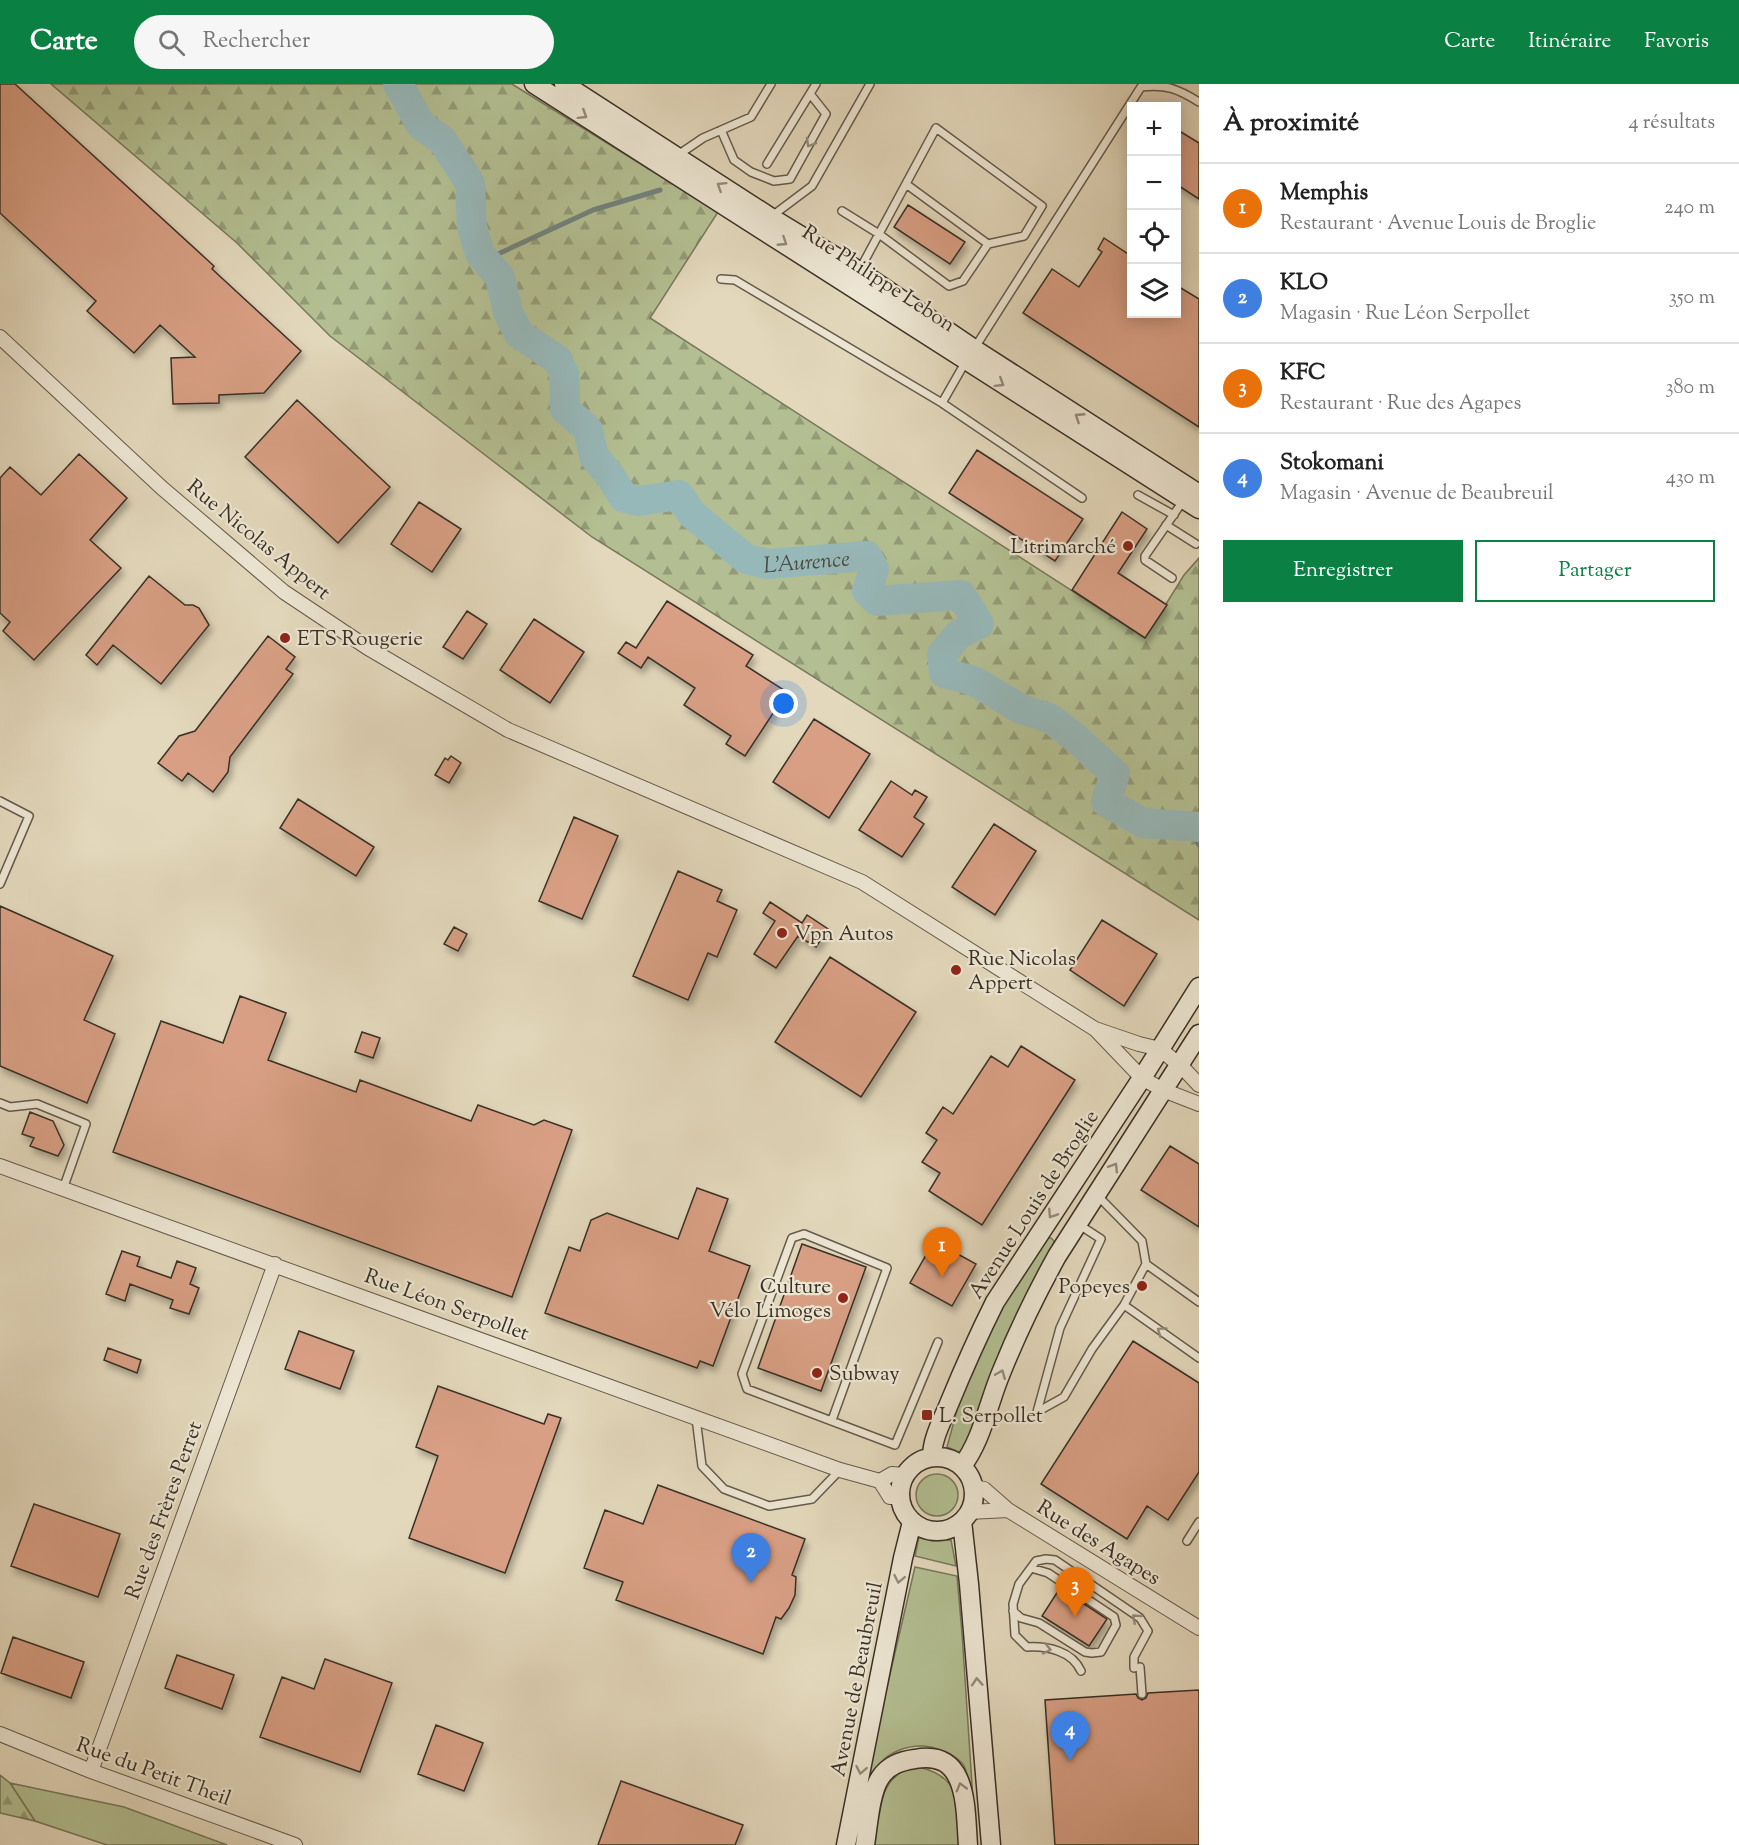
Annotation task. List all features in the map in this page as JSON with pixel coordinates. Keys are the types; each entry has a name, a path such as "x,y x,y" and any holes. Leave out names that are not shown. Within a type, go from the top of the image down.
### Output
{"main road":[{"name":"Rue Philippe Lebon","path":"534,84 671,162 855,278 1189,501"},
{"name":"Rue Philippe Lebon","path":"564,84 671,162"},
{"name":"Avenue Louis de Broglie","path":"932,1457 932,1447 947,1408 995,1302 1199,987"},
{"path":"962,1466 972,1453 1001,1373 1037,1293 1078,1224 1199,1034"},
{"path":"932,1457 951,1459 962,1466 969,1475 973,1487 974,1500 966,1516 948,1530 924,1529 912,1522 901,1505 900,1487 905,1475 920,1461 932,1457"},
{"path":"966,1516 969,1584 991,1845"},
{"name":"Avenue de Beaubreuil","path":"846,1845 912,1522"},
{"path":"980,1719 982,1845"},
{"path":"865,1845 874,1793 879,1779 888,1768 899,1762 920,1758 942,1761 958,1775 963,1787 968,1845"}],"street":[{"name":"Rue Nicolas Appert","path":"0,337 162,488 284,592 368,648 507,730 862,882 1095,1029 1139,1044 1160,1048"},
{"name":"Rue Nicolas Appert","path":"1095,1029 1142,1078 1163,1090 1199,1104"},
{"path":"1160,1048 1180,1064 1199,1085"},
{"name":"Rue Léon Serpollet","path":"0,1166 840,1470 880,1481 890,1497 901,1497"},
{"name":"Rue des Frères Perret","path":"91,1771 275,1264"},
{"name":"Rue Léon Serpollet","path":"880,1481 892,1474 905,1475"},
{"name":"Rue des Agapes","path":"973,1487 984,1489 1008,1510 1199,1628"},
{"name":"Rue des Agapes","path":"966,1516 1008,1510"},
{"name":"Rue du Petit Theil","path":"0,1734 91,1771 295,1845"}],"lane":[{"path":"671,162 703,138 751,117 771,84"},
{"path":"767,164 816,84"},
{"path":"764,222 813,186 870,84"},
{"path":"942,404 970,355 1142,87 1160,85 1186,94 1199,102"},
{"path":"721,130 734,160 751,172 774,181 790,179 826,114 811,95"},
{"path":"842,211 879,234 949,286 963,281 988,244 1024,236 1042,206 936,128 906,184 879,234 855,278"},
{"path":"906,184 988,244"},
{"path":"721,279 735,280 942,404 1082,498"},
{"path":"1138,495 1189,501"},
{"path":"1172,578 1145,560 1145,556 1166,525 1189,501"},
{"path":"1166,525 1196,544"},
{"path":"0,801 29,816 0,884"},
{"path":"0,1103 10,1107 37,1104 86,1124 63,1189"},
{"path":"1078,1224 1101,1239 1060,1328 1037,1412 1064,1397 1092,1349 1124,1305 1146,1264 1142,1241 1097,1194"},
{"path":"832,1420 887,1268 804,1234 792,1238 742,1374 747,1389 896,1445 938,1342"},
{"path":"1146,1264 1199,1302"},
{"path":"1124,1305 1199,1358"},
{"path":"696,1418 702,1466 724,1489 769,1506 812,1499 840,1470"},
{"path":"1187,1540 1199,1522"},
{"path":"1081,1671 1077,1662 1062,1652 1041,1646 1027,1647 1015,1635 1012,1604 1019,1584 1036,1561 1055,1560 1140,1618 1148,1631 1134,1657 1142,1694"},
{"path":"1013,1611 1021,1618 1039,1623 1085,1652 1092,1653 1101,1652 1116,1625 1114,1617 1048,1573 1031,1569"}],"green space":[{"path":"51,84 512,84 718,212 650,318 1145,638 1184,575 1199,558 1199,920 592,537 330,336 237,243"},
{"path":"1047,1238 1054,1241 1053,1248 964,1454 947,1447 960,1399 994,1316"},
{"path":"937,1474 952,1480 958,1495 952,1510 937,1516 922,1510 916,1495 922,1480"},
{"path":"919,1537 932,1541 951,1540 956,1566 915,1556"},
{"path":"915,1567 957,1576 976,1845 973,1845 970,1789 962,1763 948,1753 921,1746 898,1750 880,1764 871,1790 859,1845 854,1845 867,1773"},
{"path":"919,1767 934,1772 951,1786 958,1807 961,1845 874,1845 880,1807 888,1785 906,1770"},
{"path":"0,1775 10,1783 35,1821 0,1813"},
{"path":"10,1783 124,1807 227,1845 107,1845 35,1821"}],"building":[{"path":"0,84 15,84 214,266 212,269 301,351 264,393 219,395 219,403 173,404 171,358 195,357 160,325 134,353 87,311 96,301 0,213"},
{"path":"1181,132 1199,143 1199,199 1181,187"},
{"path":"908,205 965,242 950,264 894,227"},
{"path":"1104,238 1127,253 1127,318 1181,318 1181,288 1199,299 1199,427 1023,313 1052,269 1079,287 1102,252 1098,249"},
{"path":"297,400 390,487 338,543 245,457"},
{"path":"977,450 1083,519 1055,561 949,493"},
{"path":"79,454 127,498 90,540 121,568 34,660 3,631 10,622 0,613 0,478 10,467 41,495"},
{"path":"419,502 461,529 432,572 391,544"},
{"path":"1122,512 1147,529 1118,573 1167,605 1145,638 1072,590"},
{"path":"149,576 185,605 199,608 209,625 161,684 113,645 97,665 86,655"},
{"path":"667,601 753,655 746,666 787,692 745,756 726,744 731,736 684,705 695,688 648,657 641,668 618,653 626,642 636,648"},
{"path":"467,611 487,624 463,659 443,647"},
{"path":"534,619 584,652 550,703 500,670"},
{"path":"268,636 295,657 286,669 293,674 230,757 228,772 213,792 188,773 182,781 158,763 179,736 195,731"},
{"path":"814,719 870,754 829,818 773,782"},
{"path":"451,756 461,763 449,783 435,775 445,758 448,760"},
{"path":"891,781 912,795 915,790 927,797 914,817 924,824 902,857 859,830"},
{"path":"298,799 374,847 356,876 280,828"},
{"path":"574,817 618,836 582,919 539,901"},
{"path":"994,824 1036,851 995,915 952,887"},
{"path":"678,871 722,890 717,901 737,910 717,957 708,953 688,1000 633,976"},
{"path":"770,902 802,923 807,915 828,929 816,947 798,936 776,968 754,954 775,921 763,913"},
{"path":"0,906 113,956 84,1020 115,1034 87,1103 0,1066"},
{"path":"1102,920 1157,954 1124,1006 1070,970"},
{"path":"454,927 467,934 458,951 444,944"},
{"path":"830,957 916,1012 861,1097 775,1042"},
{"path":"240,996 286,1013 268,1060 356,1092 360,1080 471,1121 478,1105 534,1125 544,1120 572,1130 512,1297 113,1152 161,1021 223,1043"},
{"path":"362,1032 380,1038 373,1058 355,1052"},
{"path":"1021,1046 1075,1080 982,1225 929,1191 940,1173 922,1162 937,1140 926,1133 943,1107 953,1114 991,1056 1008,1067"},
{"path":"30,1112 53,1121 64,1145 58,1156 30,1146 34,1138 22,1134"},
{"path":"1170,1146 1199,1164 1199,1227 1141,1190"},
{"path":"697,1188 728,1199 709,1251 750,1266 713,1366 700,1361 697,1368 545,1313 569,1247 580,1251 591,1220 607,1213 678,1239"},
{"path":"934,1241 976,1264 952,1306 910,1283"},
{"path":"802,1244 866,1267 821,1391 758,1368"},
{"path":"122,1251 140,1257 137,1266 171,1278 177,1261 196,1268 190,1284 199,1288 189,1314 170,1308 173,1300 130,1284 125,1301 106,1294"},
{"path":"299,1331 354,1351 340,1389 285,1369"},
{"path":"1133,1341 1199,1383 1199,1472 1168,1520 1147,1506 1127,1539 1041,1484"},
{"path":"108,1348 141,1360 137,1373 104,1360"},
{"path":"438,1386 544,1424 548,1414 561,1418 505,1573 409,1538 438,1456 416,1447"},
{"path":"658,1485 805,1539 792,1575 796,1577 795,1595 781,1619 776,1617 763,1654 616,1600 623,1582 584,1568 605,1510 643,1524"},
{"path":"34,1504 120,1534 98,1597 11,1566"},
{"path":"1060,1588 1107,1619 1089,1646 1042,1616"},
{"path":"13,1637 84,1662 71,1698 1,1673"},
{"path":"177,1655 234,1675 222,1709 165,1688"},
{"path":"325,1659 392,1683 360,1772 260,1737 282,1677 314,1689"},
{"path":"1199,1690 1199,1845 1055,1845 1045,1700 1136,1694 1142,1700 1148,1693"},
{"path":"436,1725 483,1743 464,1791 418,1774"},
{"path":"621,1781 743,1825 735,1845 598,1845"}],"waterway":[{"name":"L'Aurence","path":"398,84 421,125 442,140 470,183 472,227 480,254 500,277 508,312 519,334 558,360 564,374 565,409 588,430 594,456 624,498 639,501 679,495 692,514 746,559 768,564 867,556 874,569 867,591 877,601 961,595 979,624 958,635 942,654 944,673 974,681 1021,709 1051,719 1072,735 1115,774 1106,802 1143,823 1199,827"},
{"path":"485,260 593,210 660,190"},
{"path":"1187,826 1199,845"}],"place":[{"name":"Litrimarché","path":"1128,546"},
{"name":"ETS Rougerie","path":"285,638"},
{"name":"Vpn Autos","path":"782,933"},
{"name":"Rue Nicolas Appert","path":"956,970"},
{"name":"Memphis","path":"942,1277"},
{"name":"Popeyes","path":"1142,1286"},
{"name":"Culture Vélo Limoges","path":"843,1298"},
{"name":"Subway","path":"817,1373"},
{"name":"L. Serpollet","path":"927,1415"},
{"name":"KLO","path":"751,1583"},
{"name":"KFC","path":"1075,1617"},
{"name":"Stokomani","path":"1070,1761"}]}
